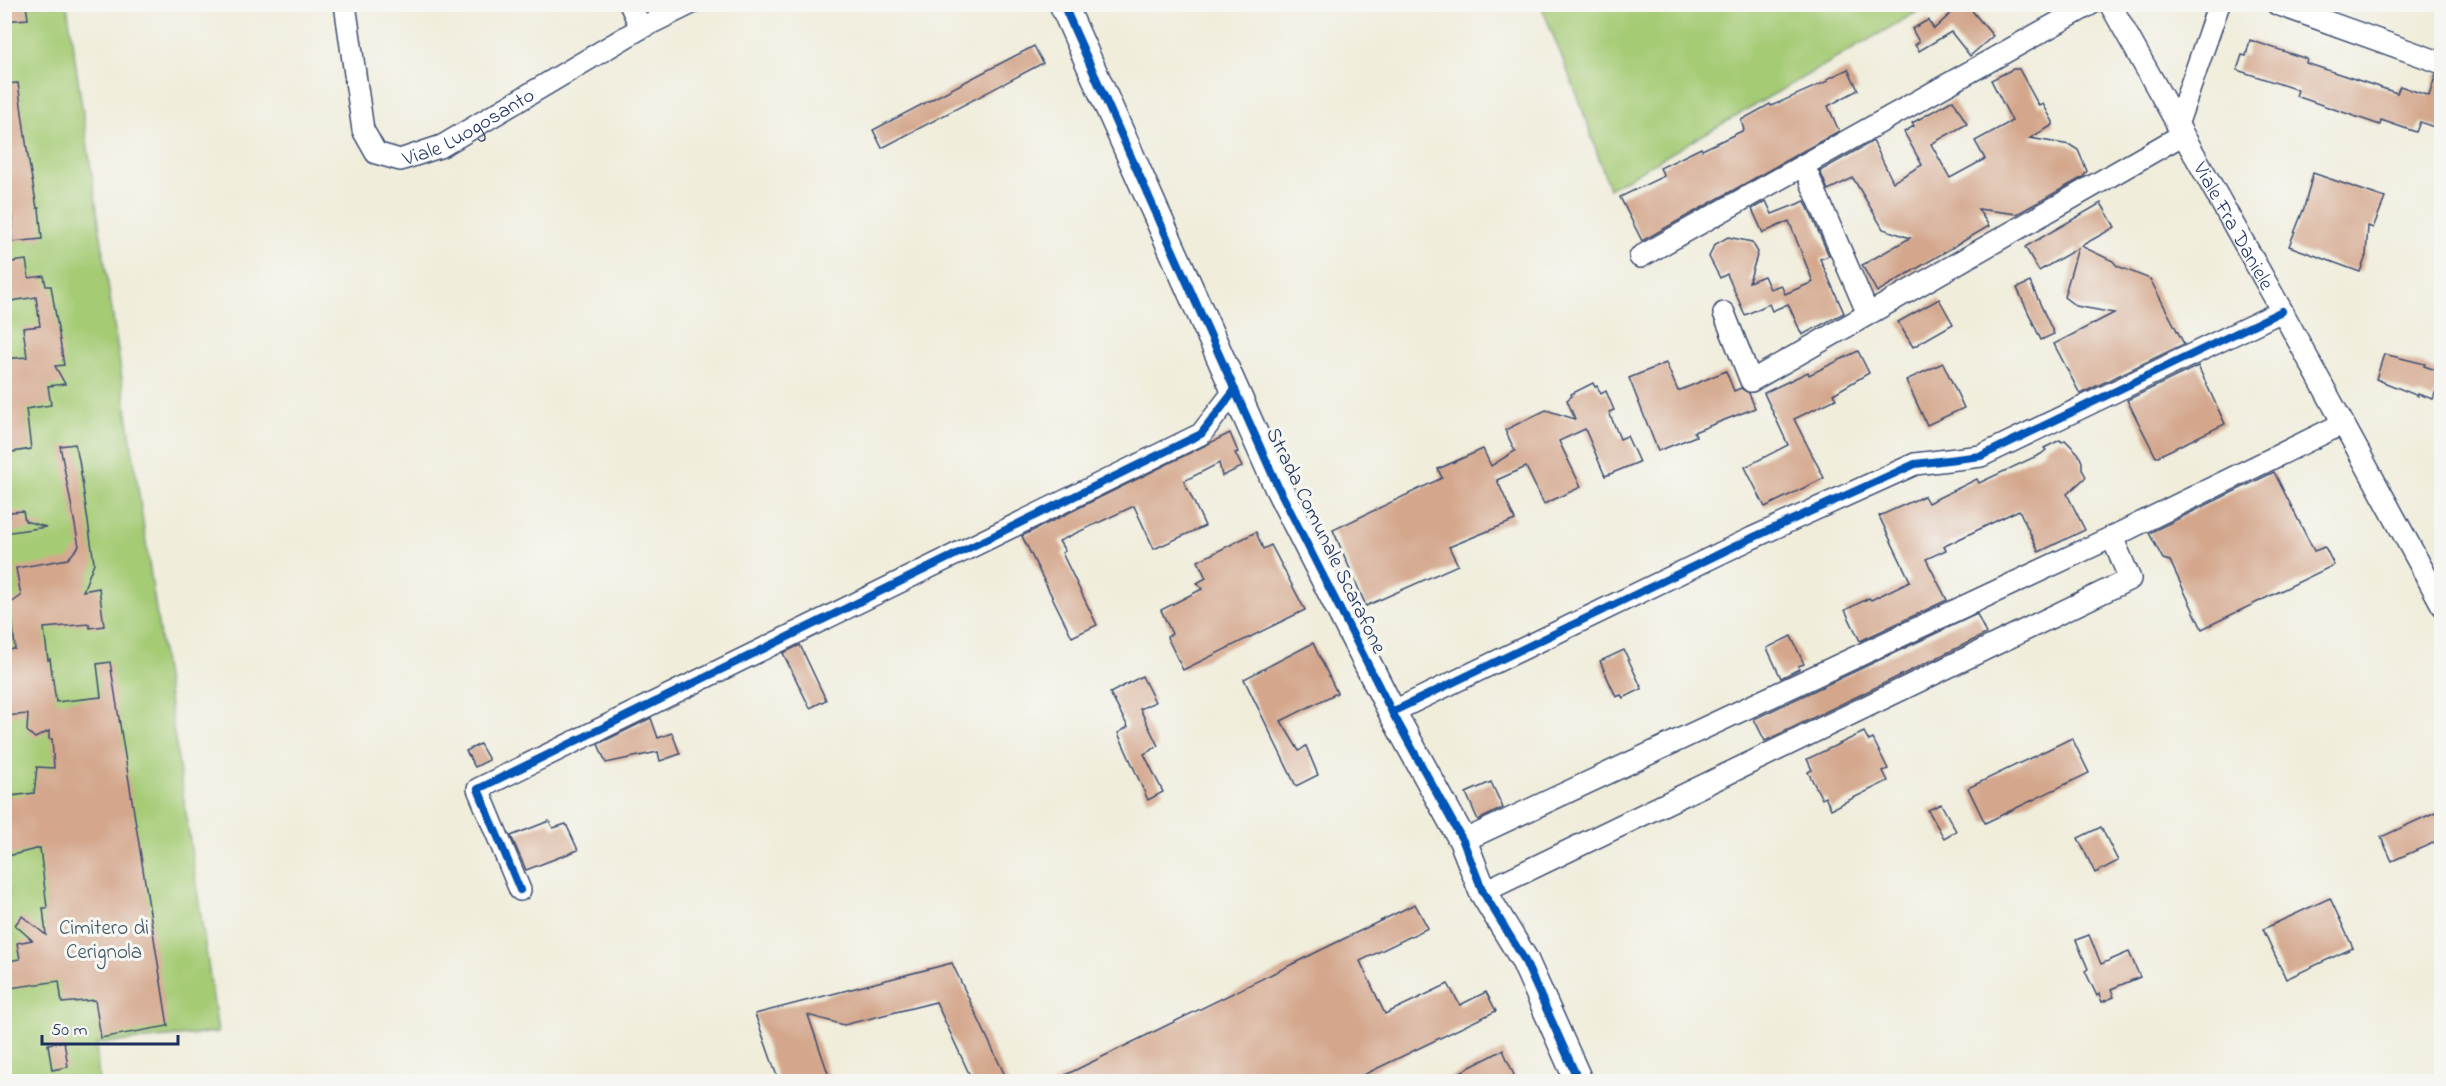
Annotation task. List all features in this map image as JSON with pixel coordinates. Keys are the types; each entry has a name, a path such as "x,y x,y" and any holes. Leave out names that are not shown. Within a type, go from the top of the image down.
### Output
{"street":[{"name":"Viale Luogosanto","path":"345,4 363,130 376,153 400,160 442,146 641,28 690,4"},
{"path":"630,4 641,28"},
{"name":"Strada Comunale Scarafone","path":"1063,4 1278,487 1392,712 1462,841 1483,892 1524,959 1579,1082"},
{"path":"1640,257 2091,4"},
{"name":"Viale Fra Daniele","path":"2110,4 2282,311 2442,605"},
{"path":"1724,313 1751,381 1868,314 2176,123 2219,4"},
{"path":"2277,4 2442,63"},
{"path":"2156,88 2188,94"},
{"path":"1804,166 1868,314"},
{"path":"1392,712 1752,538 1915,464 1981,456 2282,311"},
{"path":"520,890 478,789 1201,434 1235,390"},
{"path":"1462,841 2112,537 2342,423"},
{"path":"1483,892 2130,579 2112,537"}],"green space":[{"name":"Cimitero di Cerignola","path":"5,5 67,5 218,1032 96,1044 99,1081 5,1082"},
{"path":"1541,5 1929,5 1609,189 1581,105"}],"building":[{"path":"1961,4 1970,4 1973,12 1993,36 1970,56 1951,32 1919,51 1915,45 1919,42 1912,29 1928,20 1934,29"},
{"path":"26,5 28,19 4,21 4,7"},
{"path":"2250,40 2307,59 2306,63 2397,93 2400,86 2429,96 2436,74 2442,75 2442,130 2420,122 2416,132 2381,120 2380,125 2296,96 2298,90 2237,70 2242,55 2246,56"},
{"path":"1034,46 1043,63 882,148 873,130"},
{"path":"1848,69 1858,90 1828,106 1839,131 1642,241 1620,197 1664,176 1660,168 1744,130 1741,120 1770,104 1771,106 1828,81 1827,79"},
{"path":"2013,69 2019,69 2039,106 2043,104 2053,122 2053,125 2030,138 2070,145 2078,150 2087,171 2083,177 2017,214 1978,209 1989,226 1877,292 1862,265 1910,238 1883,229 1853,178 1828,190 1820,171 1873,141 1893,182 1922,165 1904,132 1914,126 1912,123 1953,100 1967,124 1931,144 1950,178 1985,159 1975,141 2012,121 1991,80"},
{"path":"18,83 42,239 12,242 11,228 13,228 7,174 4,175 4,84"},
{"path":"2313,173 2385,198 2373,228 2368,226 2366,256 2360,272 2289,246 2304,208"},
{"path":"1766,201 1772,214 1805,201 1829,256 1820,259 1844,313 1802,335 1788,304 1772,311 1769,304 1745,315 1727,274 1720,278 1709,257 1714,245 1728,237 1752,242 1758,252 1749,282 1764,276 1770,289 1781,285 1785,294 1813,282 1789,221 1763,233 1752,209"},
{"path":"2101,203 2115,227 2081,246 2113,261 2117,266 2150,279 2184,344 2080,394 2054,344 2114,313 2076,306 2064,297 2078,248 2039,271 2025,247"},
{"path":"26,260 29,278 44,276 46,286 51,286 64,365 55,366 65,384 48,386 51,405 26,409 31,449 6,453 4,359 27,357 23,328 40,326 36,297 4,302 4,263"},
{"path":"2030,282 2054,334 2041,340 2017,288"},
{"path":"1939,299 1953,324 1913,347 1898,322"},
{"path":"1858,351 1869,373 1833,394 1836,399 1794,419 1824,478 1765,507 1745,467 1788,445 1764,393 1808,372 1809,375"},
{"path":"2384,354 2425,364 2424,366 2442,372 2442,393 2436,391 2433,399 2418,394 2418,396 2376,379"},
{"path":"1666,363 1678,391 1726,371 1734,391 1741,388 1749,393 1755,408 1694,432 1696,436 1658,451 1629,378"},
{"path":"1943,363 1964,408 1927,425 1906,380"},
{"path":"2198,366 2225,424 2156,457 2127,400"},
{"path":"1593,383 1601,394 1606,391 1614,410 1609,412 1620,439 1627,436 1639,462 1605,476 1585,429 1559,441 1581,487 1544,504 1526,467 1497,480 1515,520 1449,547 1458,565 1366,606 1333,530 1442,478 1438,469 1483,449 1491,466 1515,451 1505,430 1546,410 1575,419 1567,400 1572,396 1571,394"},
{"path":"1230,433 1238,452 1235,453 1242,467 1222,476 1219,463 1184,481 1205,526 1154,549 1134,506 1059,541 1065,551 1062,553 1097,625 1072,637 1022,536"},
{"path":"2060,440 2062,442 2065,440 2078,453 2082,462 2082,469 2086,477 2067,494 2085,530 2039,552 2019,510 1947,545 1944,547 1946,550 1926,559 1947,600 1860,641 1845,610 1910,581 1879,516 1924,496 1928,503 1977,479 1979,483 2041,454 2046,450 2044,448"},
{"path":"75,444 94,563 83,591 99,588 104,626 90,628 89,624 44,628 48,660 50,659 56,702 101,697 97,664 110,662 168,1026 101,1038 95,1000 62,1003 59,981 10,988 8,961 20,959 17,943 32,940 15,925 22,916 46,935 43,908 47,908 40,848 4,857 4,797 34,793 37,767 54,768 52,739 49,739 49,731 35,738 27,731 28,714 4,716 4,650 15,649 11,603 21,596 16,568 68,559 79,546 60,446"},
{"path":"2274,472 2314,551 2325,547 2334,565 2202,629 2170,561 2163,559 2149,533"},
{"path":"23,511 25,521 46,527 4,533 4,515 10,517 10,512"},
{"path":"1256,532 1263,549 1271,545 1305,610 1183,670 1167,637 1172,634 1161,610 1202,589 1197,583 1206,578 1198,561"},
{"path":"1977,614 1986,634 1765,741 1754,719"},
{"path":"1791,636 1804,664 1781,678 1767,648"},
{"path":"1313,643 1337,693 1281,721 1299,751 1306,746 1318,775 1296,786 1244,679"},
{"path":"800,645 826,700 810,708 783,653"},
{"path":"1624,650 1642,689 1623,698 1621,695 1616,697 1600,661"},
{"path":"1142,676 1155,702 1140,709 1158,746 1144,754 1163,792 1148,800 1118,733 1128,727 1110,693"},
{"path":"651,718 658,738 672,733 680,754 660,761 658,752 606,763 598,744"},
{"path":"1864,732 1869,741 1873,739 1888,769 1883,771 1888,781 1831,809 1825,797 1822,799 1808,772 1812,770 1807,759"},
{"path":"2072,738 2089,773 1985,823 1968,788"},
{"path":"480,744 489,760 475,767 466,751"},
{"path":"1491,782 1503,808 1478,820 1466,793"},
{"path":"1941,804 1956,831 1944,838 1928,810"},
{"path":"2442,809 2442,839 2392,861 2381,837"},
{"path":"549,821 553,828 566,824 578,850 526,870 511,836"},
{"path":"2101,827 2118,861 2095,873 2078,838"},
{"path":"2330,898 2353,948 2286,979 2263,929"},
{"path":"1415,904 1428,928 1360,961 1385,1014 1448,984 1460,1005 1486,992 1496,1011 1349,1082 1051,1082"},
{"path":"2089,935 2101,964 2129,952 2140,977 2111,989 2114,997 2102,1002 2085,971 2088,969 2076,940"},
{"path":"952,963 1008,1082 973,1082 936,1002 844,1025 808,1015 831,1082 779,1082 755,1014"},
{"path":"64,1041 68,1067 52,1070 48,1044"},
{"path":"1503,1050 1517,1082 1441,1082"}],"cycle path":[{"path":"1063,4 1278,487 1392,712 1463,841 1483,892 1524,959 1579,1082"},
{"path":"1392,712 1752,538 1915,464 1981,456 2282,311"},
{"path":"520,890 478,789 1201,434 1235,390"}]}
